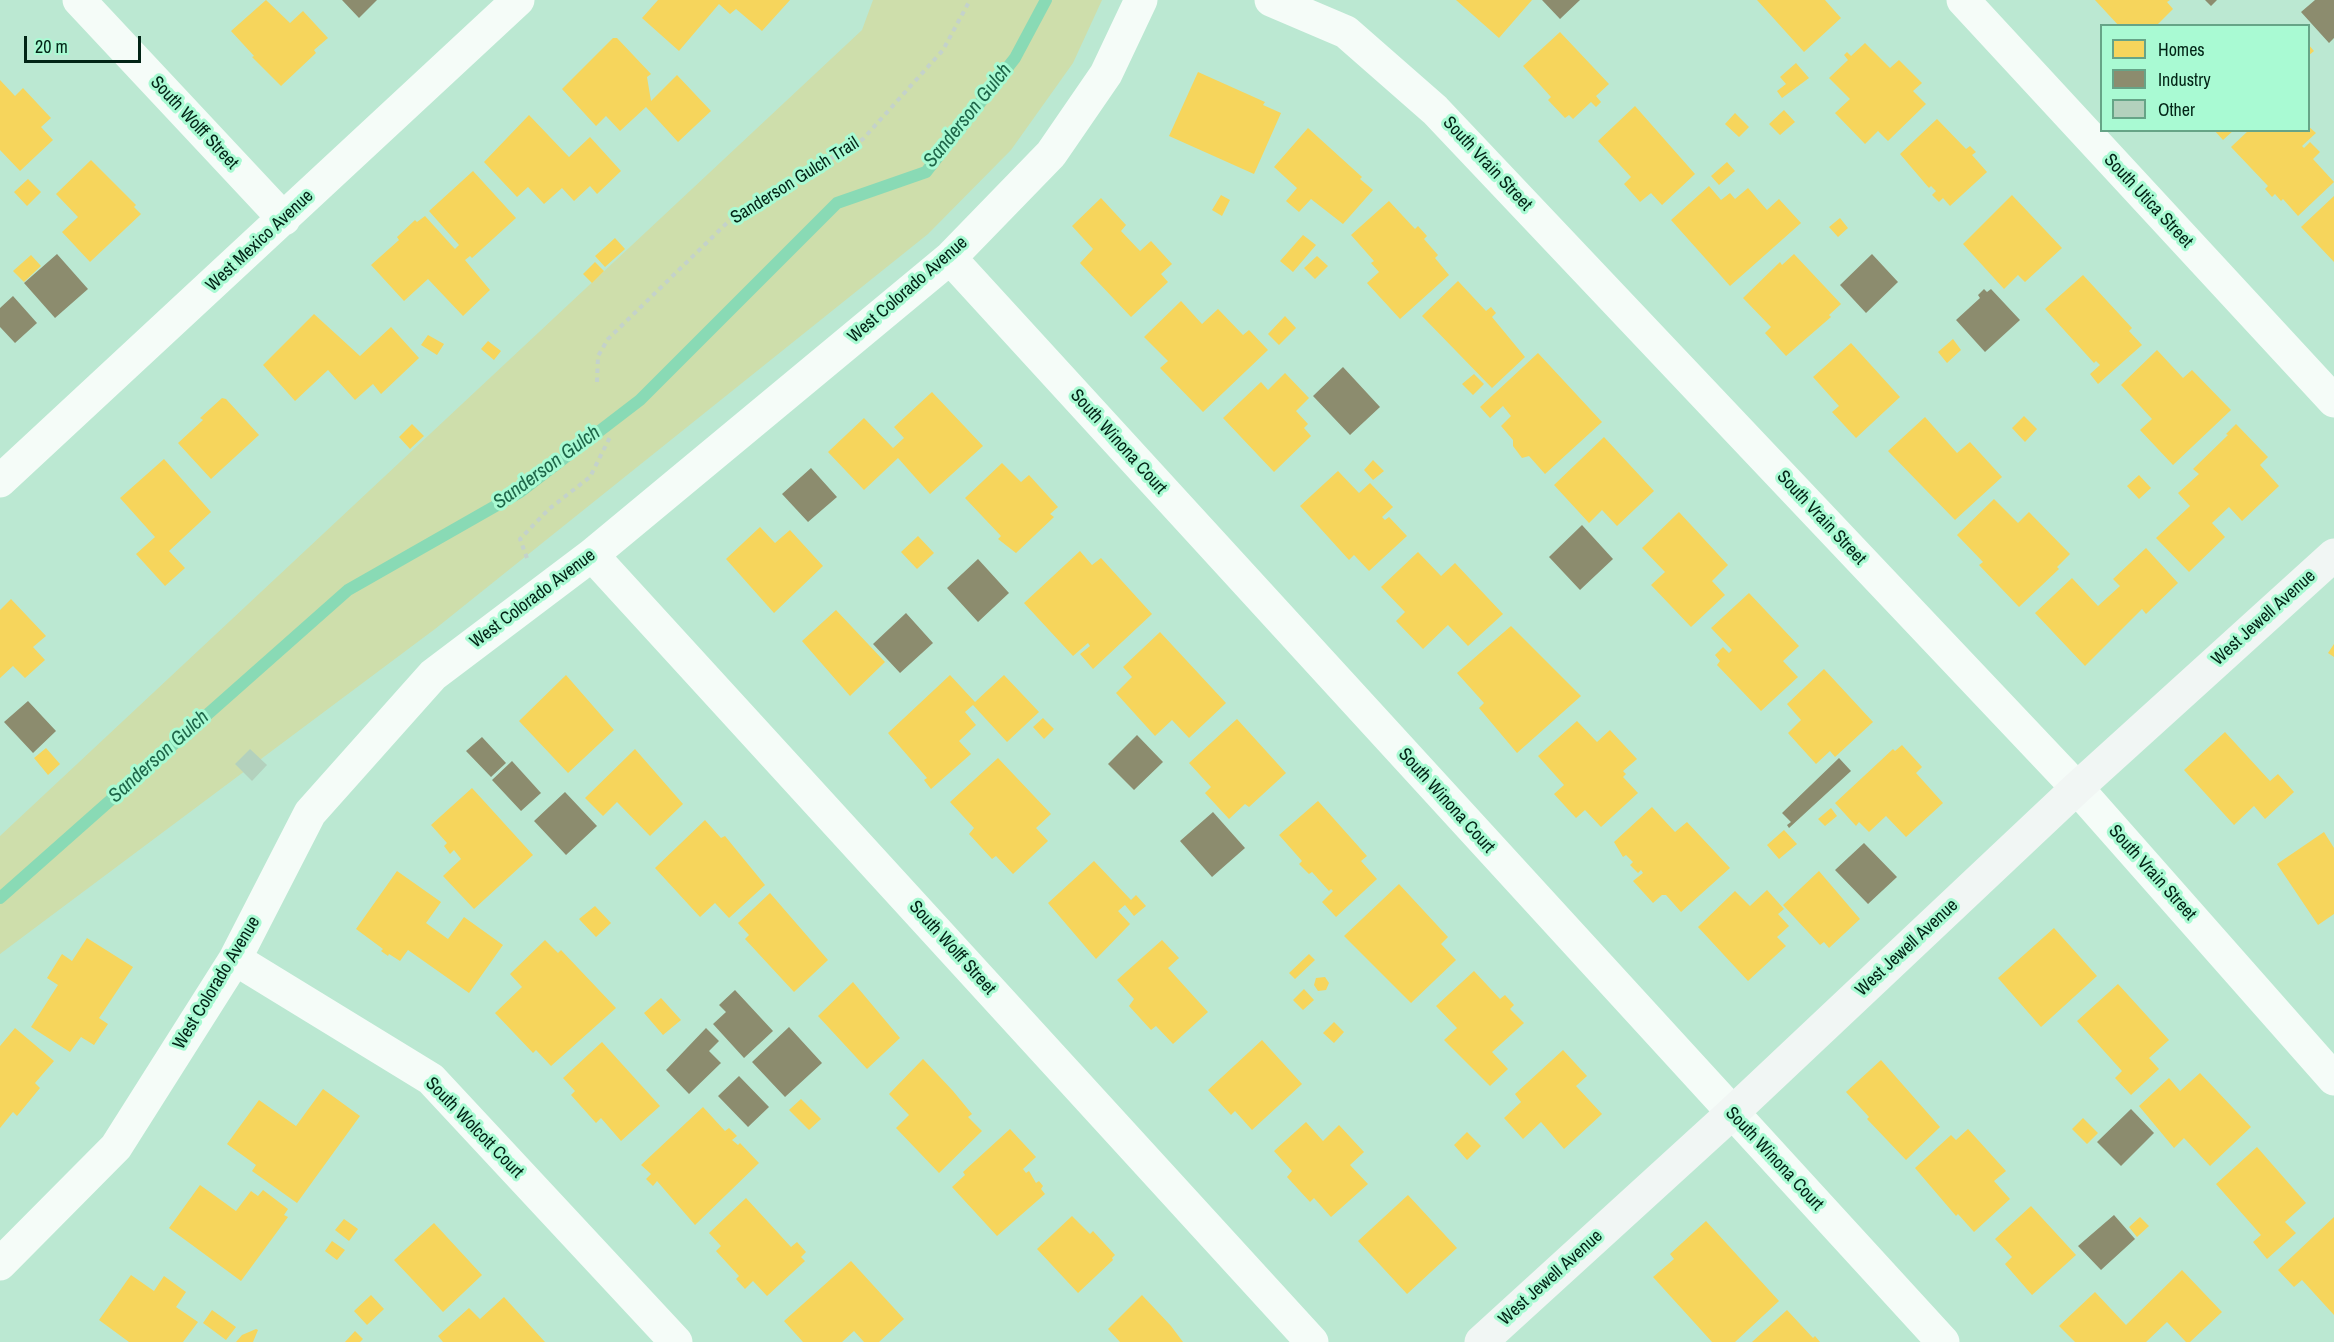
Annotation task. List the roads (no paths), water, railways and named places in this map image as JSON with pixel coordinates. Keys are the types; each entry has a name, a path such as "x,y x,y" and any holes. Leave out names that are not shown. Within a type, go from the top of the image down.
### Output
{"main road":[{"name":"West Jewell Avenue","path":"1481,1342 1731,1114 2077,788 2334,555"}],"street":[{"name":"South Wolff Street","path":"79,0 284,219"},
{"name":"West Mexico Avenue","path":"0,481 518,0"},
{"name":"West Colorado Avenue","path":"0,1264 116,1147 235,958 310,813 433,675 592,555 950,258 1051,154 1106,74 1141,0"},
{"name":"South Vrain Street","path":"1271,0 1346,32 1435,110 2077,788 2334,1079"},
{"name":"South Utica Street","path":"1963,0 2334,401"},
{"name":"South Winona Court","path":"950,258 1731,1114 1943,1342"},
{"name":"South Wolff Street","path":"592,555 1312,1342"},
{"name":"South Wolcott Court","path":"235,958 431,1080 676,1342"}],"waterway":[{"name":"Sanderson Gulch","path":"0,898 348,590 520,492 640,400 837,203 926,172 1015,58 1046,0"}]}
